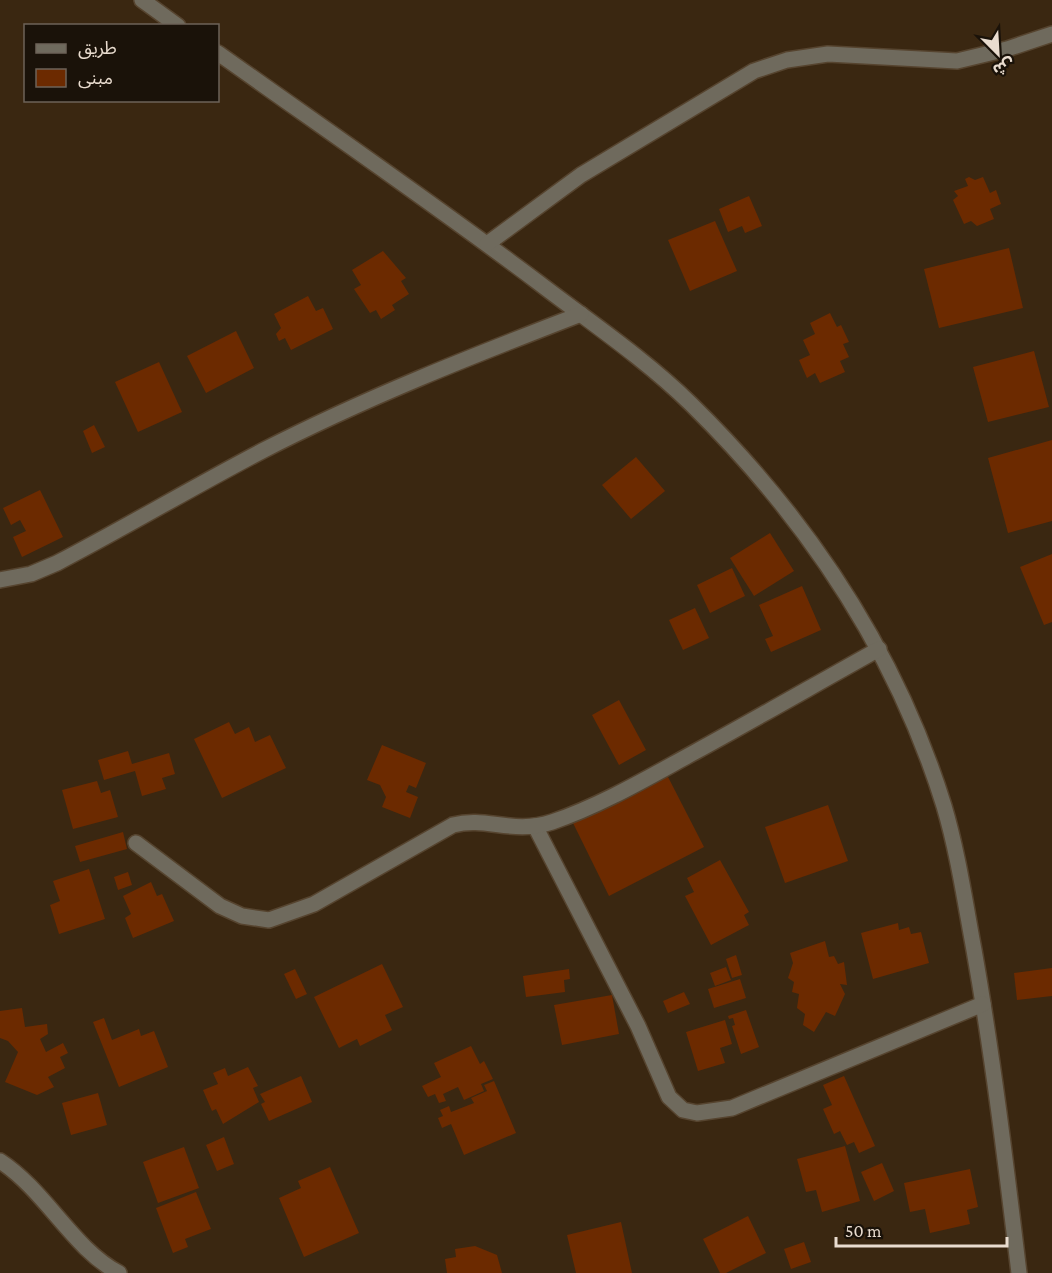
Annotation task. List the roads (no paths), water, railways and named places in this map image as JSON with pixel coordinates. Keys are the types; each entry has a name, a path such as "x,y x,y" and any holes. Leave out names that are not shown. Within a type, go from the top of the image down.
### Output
{"street":[{"path":"142,0 175,24"},
{"path":"487,244 581,176 754,71 787,60 828,54 957,61 1007,49 1052,34"},
{"path":"219,54 487,244 689,402 751,468 818,549 879,649 903,696 944,807 955,847 983,1004 1019,1273"},
{"path":"0,580 31,574 57,563 261,452 372,399 478,353 580,315"},
{"path":"136,843 220,906 242,916 269,921 314,904 453,825 472,822 513,828 535,826 584,809 651,776 879,649"},
{"path":"535,826 638,1026 669,1097 683,1110 705,1113 732,1108 983,1004"},
{"path":"0,1161 37,1190 77,1238 110,1268 119,1273"}]}
